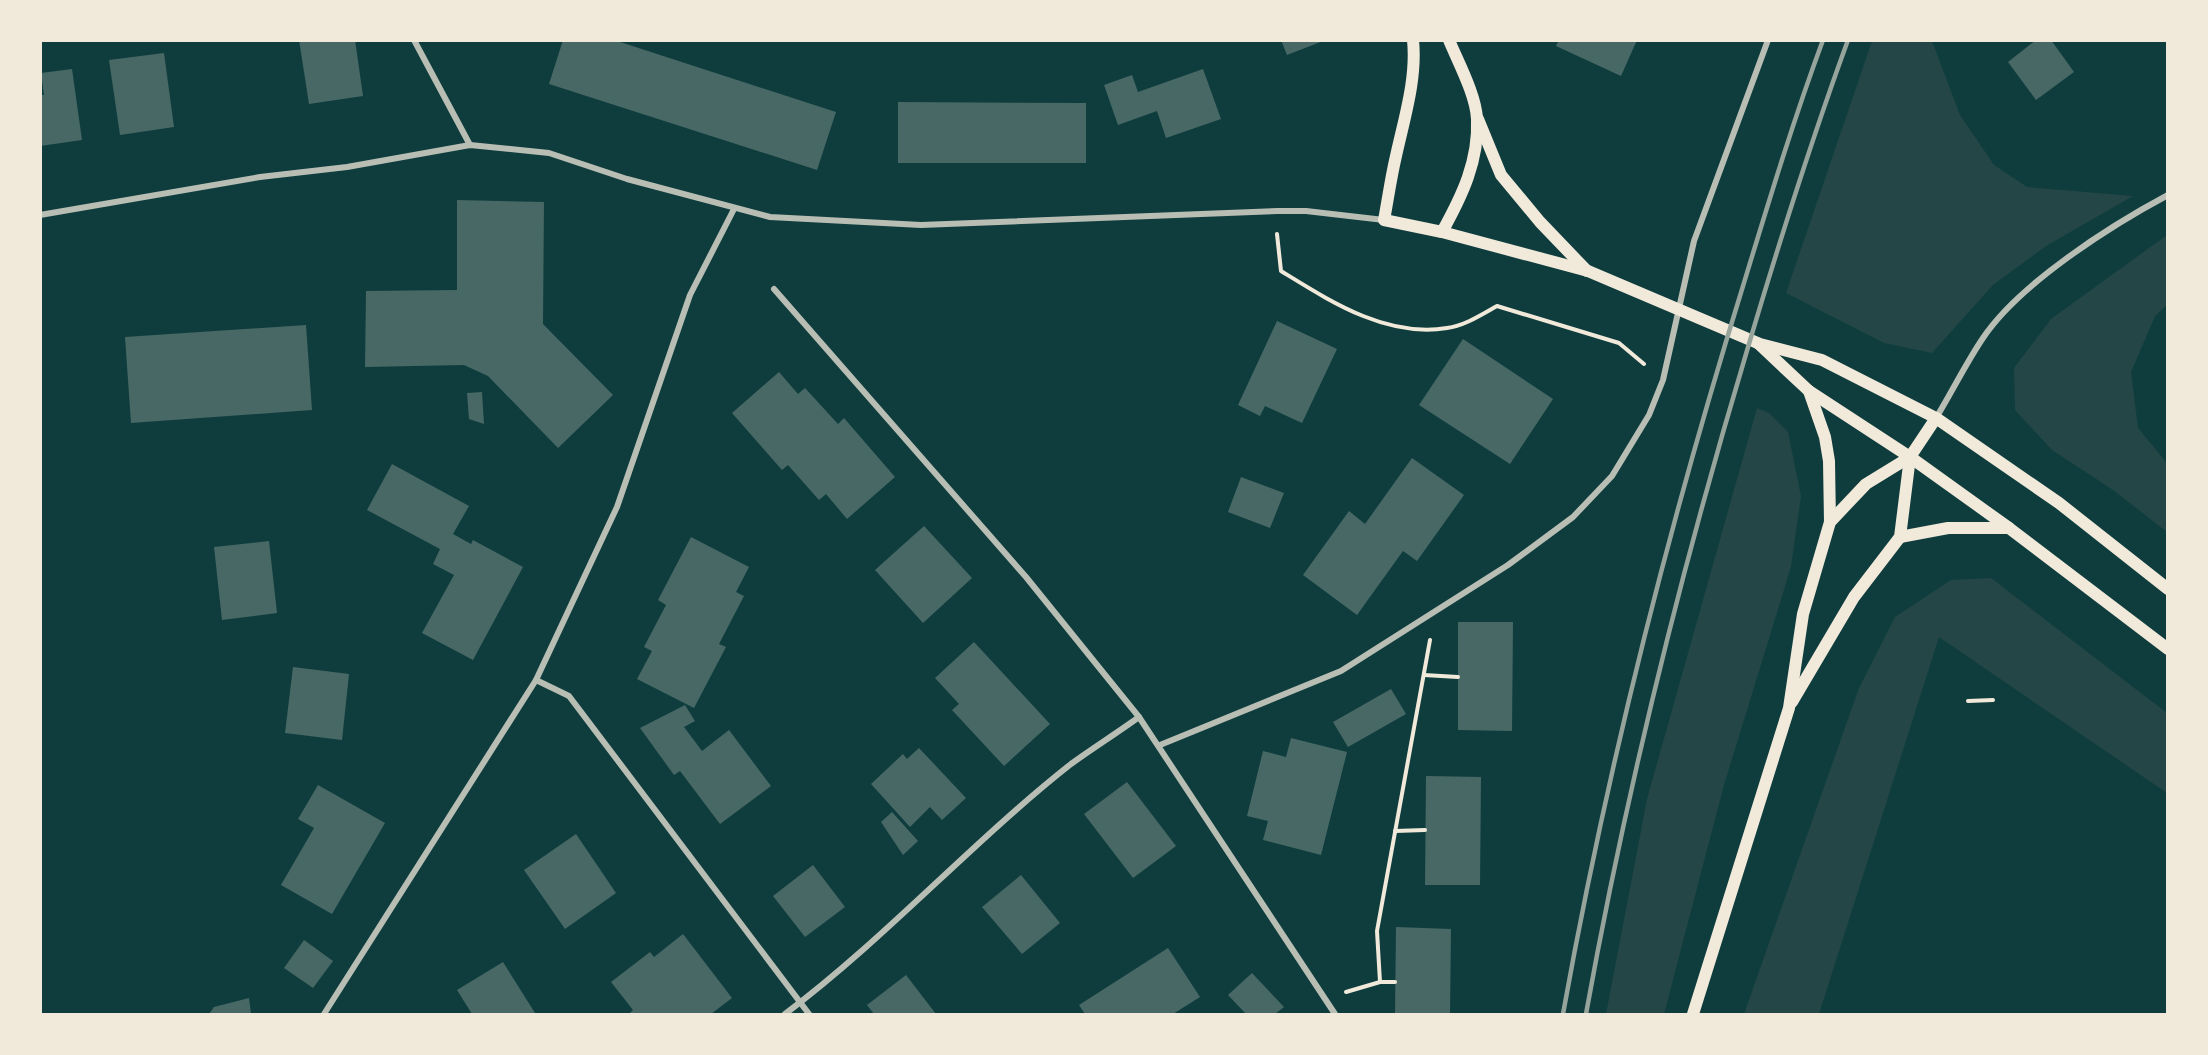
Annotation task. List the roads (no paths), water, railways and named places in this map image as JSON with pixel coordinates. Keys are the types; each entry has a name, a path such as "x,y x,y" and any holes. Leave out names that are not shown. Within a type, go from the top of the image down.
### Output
{"main road":[{"path":"1413,40 1414,54 1406,117 1395,158 1384,220 1442,232 1588,272 1631,288 1760,344 1822,360 1936,418 2059,504 2168,589"},
{"path":"1449,40 1501,175 1540,222 1588,272"},
{"path":"1442,232 1461,197 1472,167 1477,117"},
{"path":"1760,344 1809,391 1910,457 2009,528 2168,649"},
{"path":"1693,1014 1789,708 1803,614 1830,522 1829,461 1825,437 1809,391"},
{"path":"1830,522 1866,484 1910,457 1936,418"},
{"path":"1789,708 1854,597 1900,537 1910,457"},
{"path":"1900,537 1948,528 2009,528"}],"street":[{"path":"414,40 470,145"},
{"path":"1160,745 1341,671 1508,565 1573,517 1612,476 1649,415 1663,380 1694,241 1768,40"},
{"path":"40,215 260,177 347,167 470,145 549,153 734,209 770,217 921,225 1278,211 1384,220"},
{"path":"1936,418 1984,337 2021,295 2120,220 2168,195"},
{"path":"324,1014 536,680 617,507 690,296 734,209"},
{"path":"774,289 1026,577 1139,717 1160,745 1335,1014"},
{"path":"536,680 569,696 809,1014"},
{"path":"785,1014 1072,764 1139,717"}],"railway":[{"path":"1563,1014 1599,830 1665,557 1752,255 1823,40"},
{"path":"1586,1014 1637,765 1699,517 1782,236 1848,40"}]}
